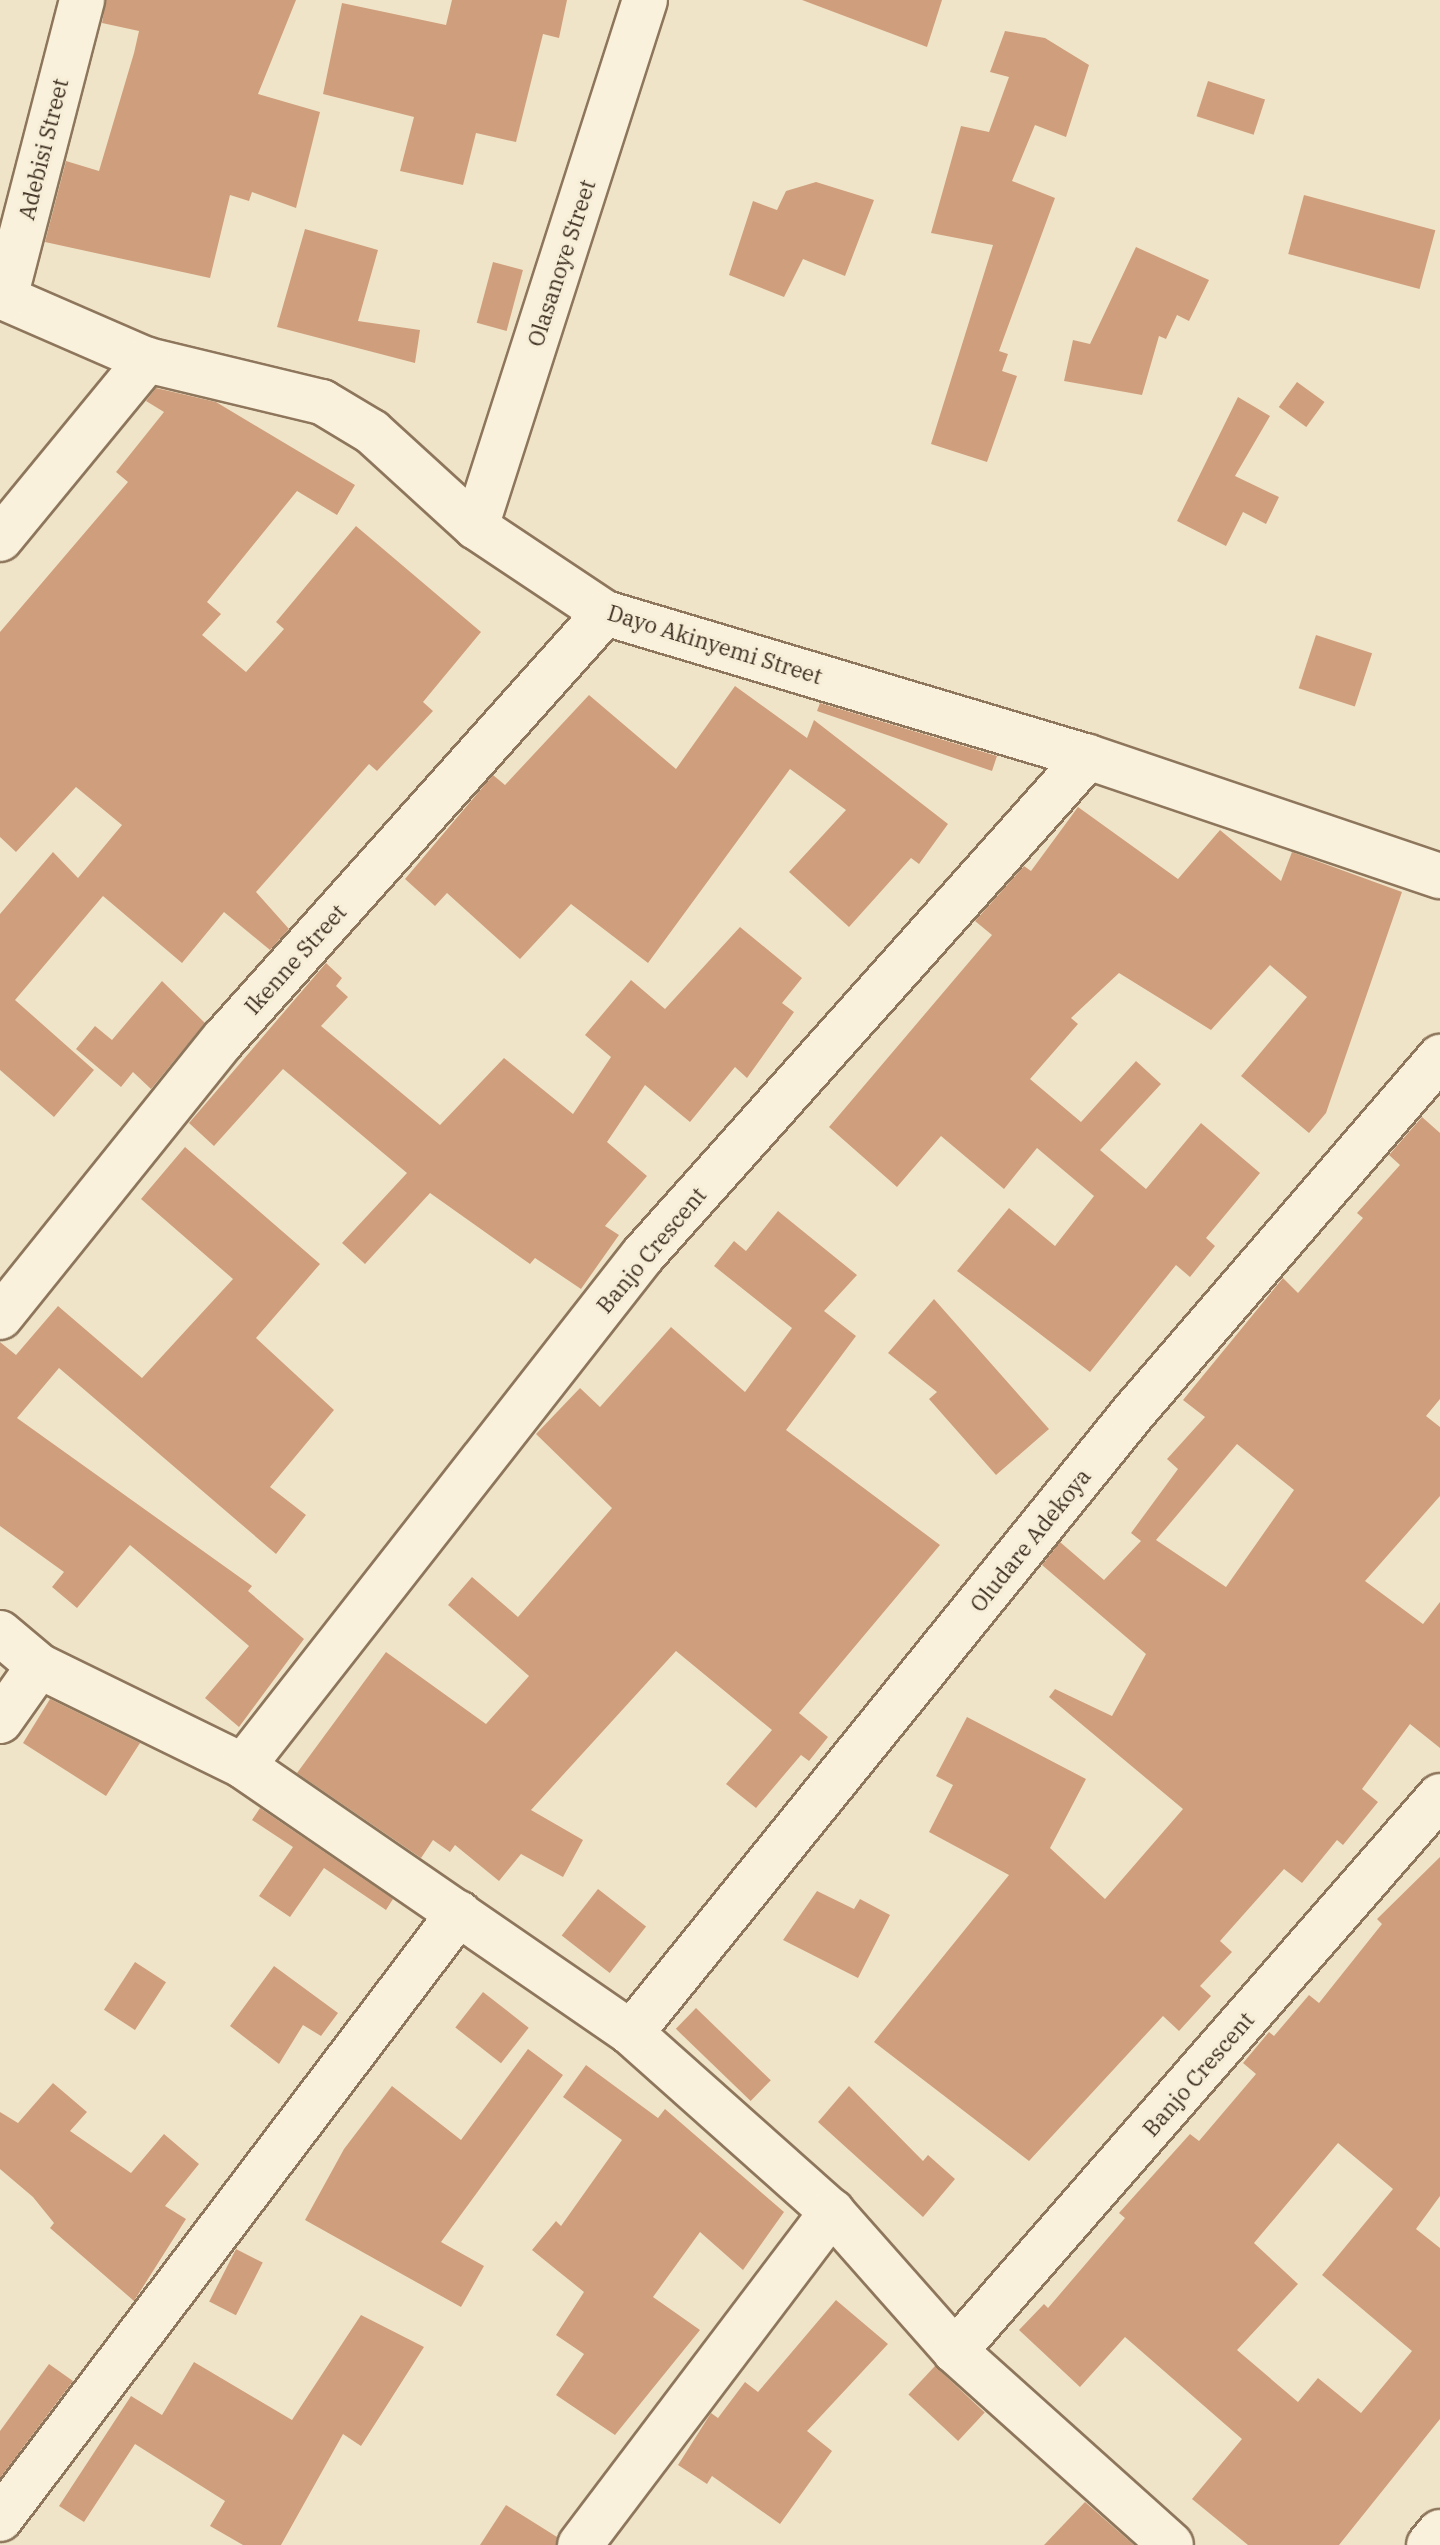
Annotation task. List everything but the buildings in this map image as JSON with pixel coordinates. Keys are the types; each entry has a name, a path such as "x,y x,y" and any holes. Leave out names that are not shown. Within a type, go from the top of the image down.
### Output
{"street":[{"name":"Adebisi Street","path":"2,297 82,0"},
{"name":"Olasanoye Street","path":"476,527 645,0"},
{"name":"Dayo Akinyemi Street","path":"2,297 147,360 322,402 372,432 476,527 605,613 1088,757 1440,876"},
{"path":"0,539 147,360"},
{"name":"Ikenne Street","path":"0,1317 223,1040 605,613"},
{"name":"Banjo Crescent","path":"243,1766 643,1255 1088,757"},
{"name":"Oludare Adekoya","path":"631,2033 1132,1414 1440,1057"},
{"path":"0,1633 39,1666 243,1766 631,2033 832,2212 955,2351 1171,2545"},
{"path":"0,1721 39,1666"},
{"name":"Banjo Crescent","path":"955,2351 1440,1796"},
{"path":"0,2519 459,1913"},
{"path":"580,2545 832,2212"},
{"path":"1429,2545 1440,2532"}]}
